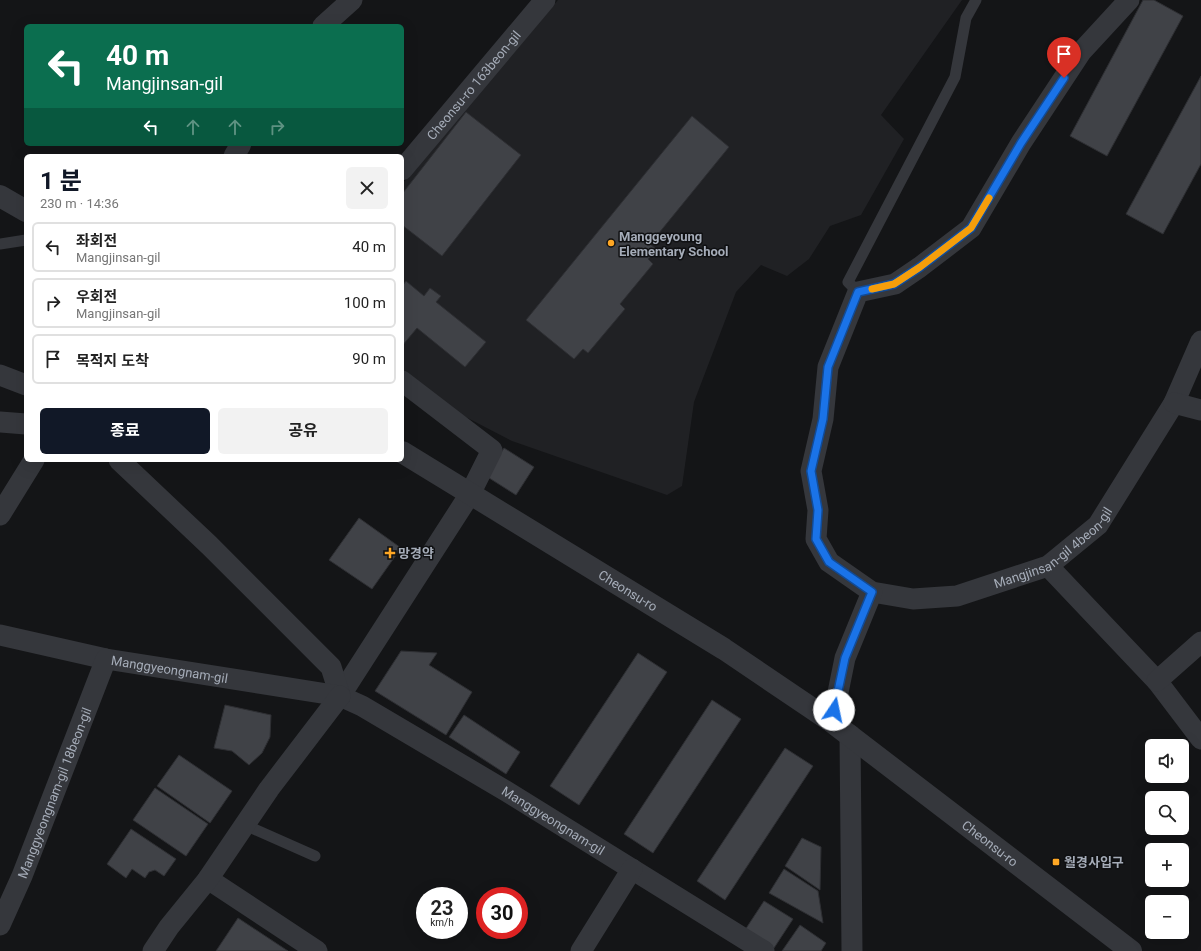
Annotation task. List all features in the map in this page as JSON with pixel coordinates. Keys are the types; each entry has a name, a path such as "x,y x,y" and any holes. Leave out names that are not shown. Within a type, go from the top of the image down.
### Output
{"street":[{"path":"325,24 352,0"},
{"name":"Cheonsu-ro 163beon-gil","path":"404,168 545,0"},
{"path":"832,722 845,658 872,592 829,562 816,539 818,510 811,471 823,419 828,367 858,292 894,284 920,267 971,228 1021,143 1081,52 1129,0"},
{"path":"0,196 24,210"},
{"name":"Mangjinsan-gil 4beon-gil","path":"872,592 913,599 957,596 1048,566 1098,524 1174,403 1201,341"},
{"path":"0,375 24,384"},
{"path":"152,951 169,927 208,879 269,789 340,696 470,494 492,450 404,383"},
{"path":"1174,403 1201,410"},
{"path":"0,422 24,424"},
{"name":"Cheonsu-ro","path":"404,453 724,649 832,722 1131,951"},
{"path":"0,515 33,462"},
{"path":"121,462 209,545 331,667 340,696"},
{"path":"1048,566 1157,681 1201,739"},
{"name":"Manggyeongnam-gil","path":"0,635 106,658 340,696 362,706 499,787 764,951"},
{"path":"1157,681 1201,642"},
{"name":"Manggyeongnam-gil 18beon-gil","path":"0,925 22,876 106,658"},
{"path":"850,735 852,951"},
{"path":"581,951 632,869"},
{"path":"208,879 317,951"}],"lane":[{"path":"858,292 848,282 955,77 966,18 976,0"},
{"path":"0,244 24,240"},
{"path":"245,825 315,856"}],"shaded area":[{"name":"Manggeyoung Elementary School","path":"558,0 962,0 881,115 904,139 861,215 830,226 809,259 787,276 761,265 736,292 694,402 682,486 667,495 512,441 458,413 404,372 404,182"}],"building":[{"path":"1143,0 1154,0 1183,16 1107,156 1070,136"},
{"path":"1201,76 1201,164 1163,234 1126,214"},
{"path":"466,112 521,155 442,256 404,227 404,191"},
{"path":"692,116 729,147 650,244 656,249 648,259 653,264 620,304 625,309 588,353 583,349 574,359 526,320"},
{"path":"406,281 424,296 430,288 441,296 436,302 486,342 465,367 417,328 404,344 404,284"},
{"path":"504,448 534,467 516,495 486,476"},
{"path":"359,518 401,548 372,589 329,560"},
{"path":"401,651 437,653 429,665 472,692 446,735 375,691"},
{"path":"638,653 667,672 579,805 550,786"},
{"path":"712,700 741,719 653,853 624,834"},
{"path":"225,705 271,715 270,737 262,753 249,765 232,751 214,748"},
{"path":"464,715 520,752 506,774 449,737"},
{"path":"785,748 813,766 725,900 697,881"},
{"path":"179,755 232,791 210,823 157,786"},
{"path":"155,788 208,824 186,856 133,820"},
{"path":"131,829 176,859 164,876 155,870 149,872 145,878 132,869 126,878 107,864"},
{"path":"802,838 821,847 820,890 785,866"},
{"path":"784,869 818,891 823,923 769,893"},
{"path":"764,901 793,919 774,948 745,930"},
{"path":"238,918 288,951 216,951"},
{"path":"800,925 826,943 821,951 782,951"}],"slow traffic":[{"path":"872,289 894,284 920,267 971,228 989,198"}],"place":[{"name":"Manggeyoung Elementary School","path":"611,243"},
{"name":"망경약","path":"390,553"},
{"name":"월경사입구","path":"1056,862"}],"route":[{"path":"834,710 845,658 872,592 829,562 816,539 818,510 811,471 823,419 828,367 858,292 894,284 920,267 971,228 1021,143 1064,78"}]}
